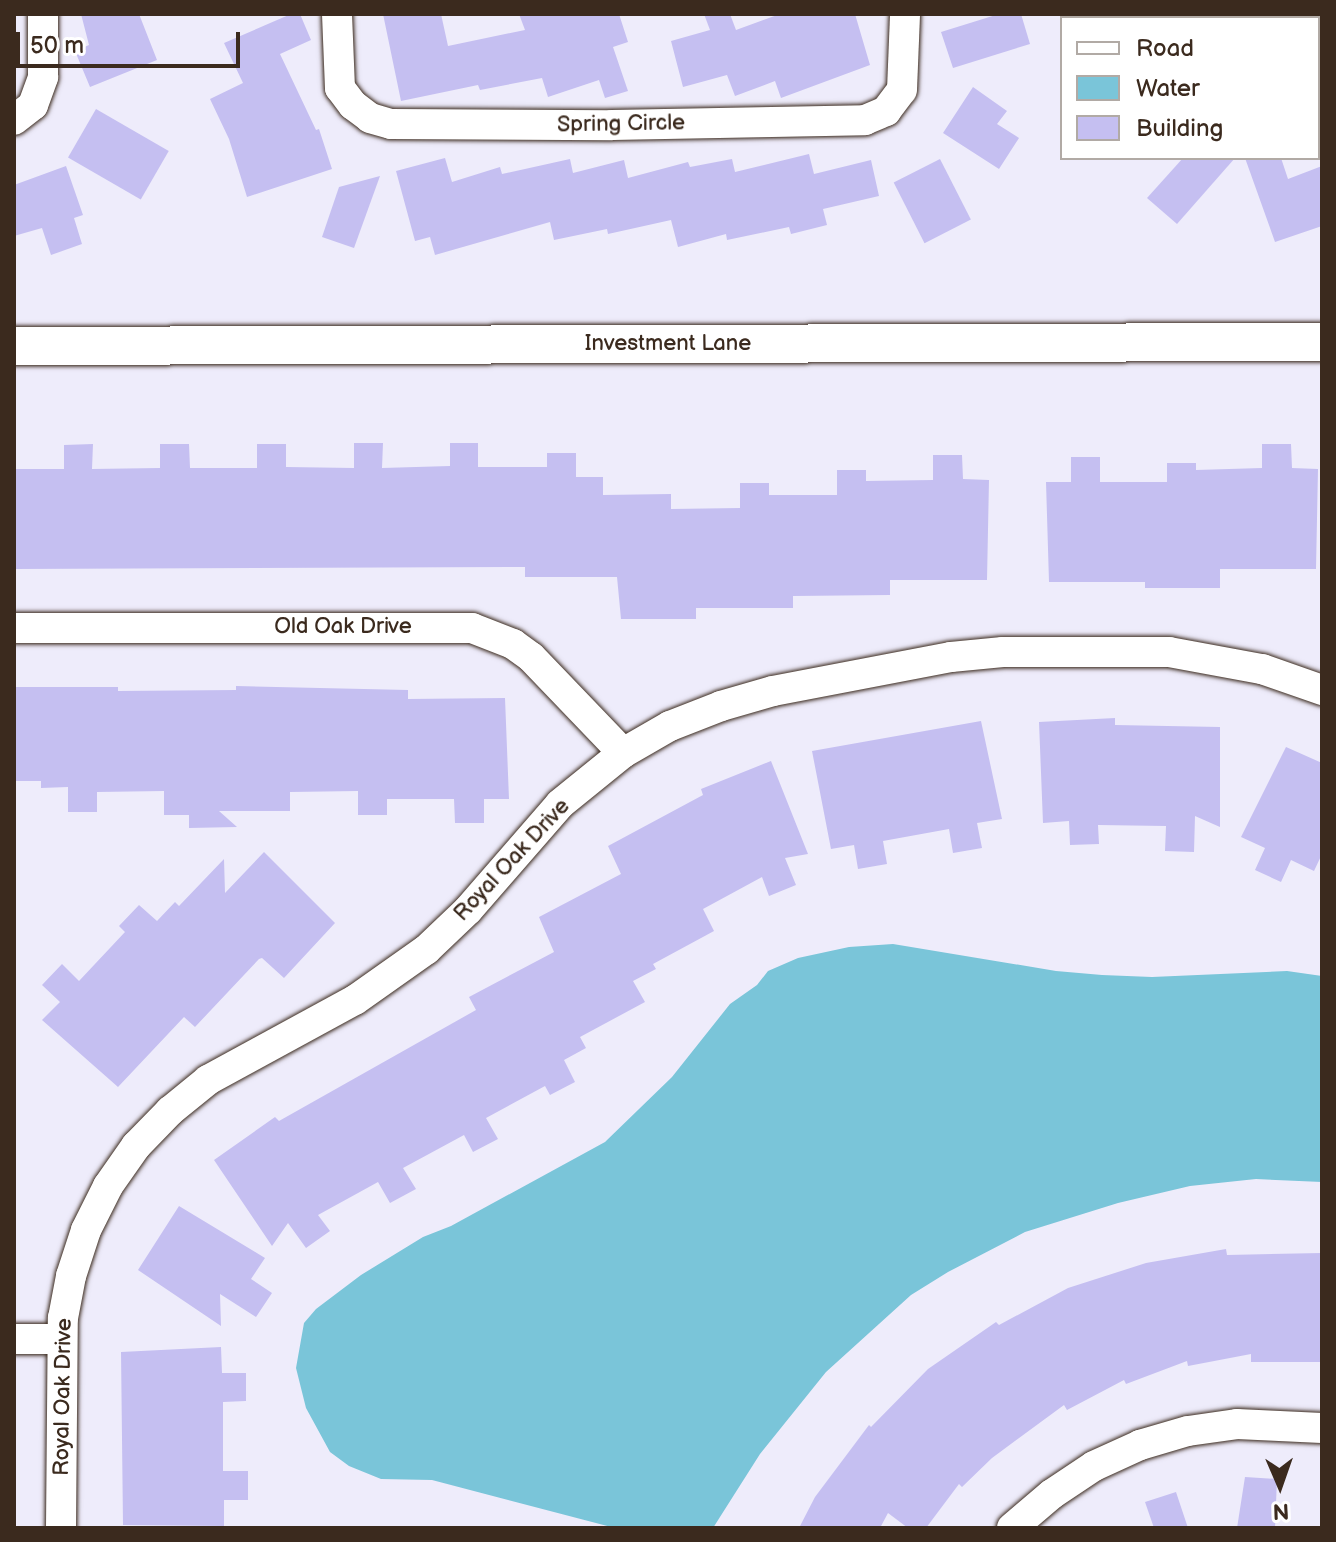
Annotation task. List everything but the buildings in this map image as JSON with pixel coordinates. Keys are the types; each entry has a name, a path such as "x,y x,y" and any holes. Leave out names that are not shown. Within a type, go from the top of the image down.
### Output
{"street":[{"path":"14,120 33,105 43,77 43,14"},
{"name":"Spring Circle","path":"337,14 340,88 353,105 370,118 391,124 612,125 865,120 886,111 902,90 905,14"},
{"name":"Investment Lane","path":"14,346 1322,342"},
{"name":"Old Oak Drive","path":"14,628 472,628 513,644 531,657 623,753"},
{"name":"Royal Oak Drive","path":"61,1528 61,1339 71,1276 86,1230 108,1186 136,1146 170,1111 208,1080 355,1000 426,950 468,910 560,804 623,753 670,726 721,706 773,691 951,657 1003,652 1169,652 1262,669 1322,690"},
{"path":"14,1339 61,1339"},
{"path":"1012,1528 1052,1494 1094,1466 1140,1445 1188,1431 1237,1424 1322,1428"}],"water":[{"path":"893,944 1056,971 1102,975 1152,977 1287,971 1322,976 1322,1182 1256,1179 1190,1186 1118,1203 1025,1232 948,1272 911,1295 826,1372 760,1454 713,1528 615,1528 432,1480 381,1479 349,1466 330,1452 306,1408 296,1368 304,1323 316,1309 361,1275 423,1237 451,1226 605,1142 672,1077 730,1004 757,985 768,971 798,958 849,947"}]}
